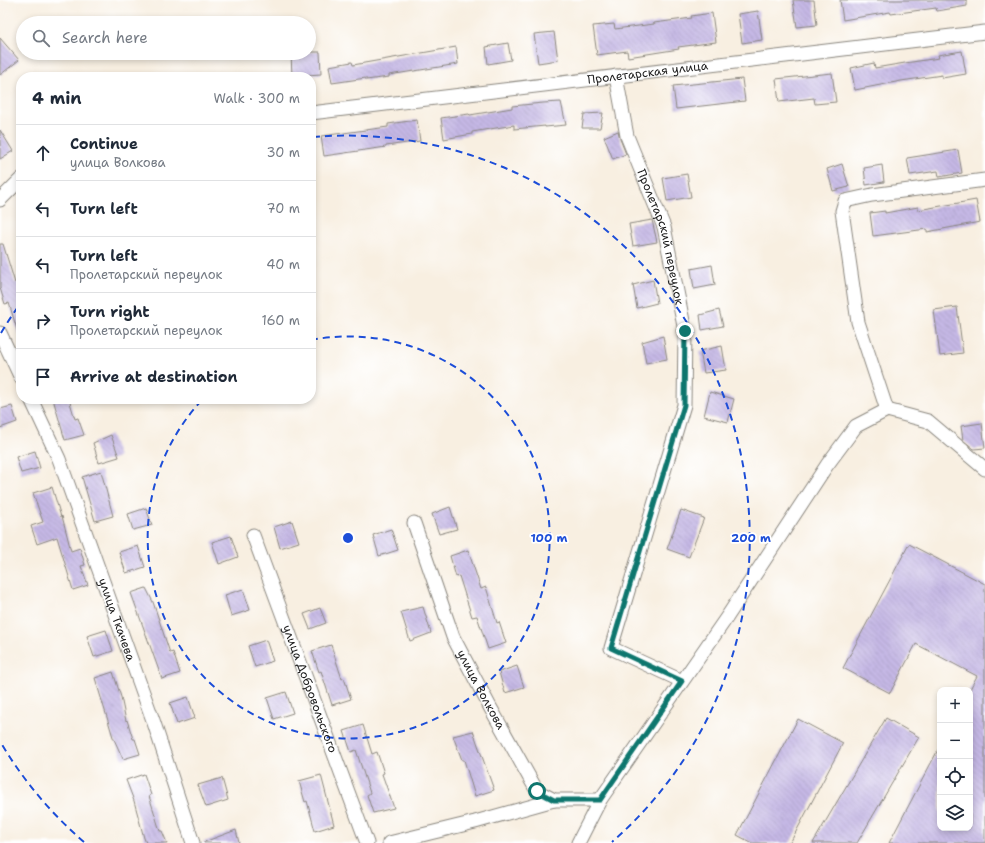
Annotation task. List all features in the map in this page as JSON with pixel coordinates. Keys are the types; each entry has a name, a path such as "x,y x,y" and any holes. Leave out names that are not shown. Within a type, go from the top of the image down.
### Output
{"street":[{"name":"Пролетарская улица","path":"316,112 985,32"},
{"name":"Пролетарский переулок","path":"616,76 627,136 664,227 685,331 684,405 611,648 682,681"},
{"path":"887,410 858,322 842,211 845,201 872,195 985,180"},
{"path":"0,200 16,184"},
{"path":"0,333 16,367"},
{"name":"улица Ткачева","path":"33,404 59,459 154,723 194,843"},
{"path":"578,843 600,800 771,552 826,465 856,426 887,410 928,421 985,469"},
{"name":"улица Волкова","path":"414,522 453,637 537,791 554,800 600,800"},
{"name":"улица Добровольского","path":"253,535 367,843"},
{"path":"389,843 475,822 554,800"}],"building":[{"path":"793,0 814,0 817,25 797,27"},
{"path":"840,0 967,0 967,6 937,11 936,8 891,14 890,12 843,20"},
{"path":"758,11 762,40 742,43 738,14"},
{"path":"712,13 716,42 678,47 679,49 628,57 627,51 597,55 593,26 614,24 615,29 692,18 691,16"},
{"path":"554,32 558,60 538,63 534,34"},
{"path":"0,38 16,57 16,60 19,60 0,75"},
{"path":"508,43 511,60 488,64 486,47"},
{"path":"456,47 458,64 389,75 389,77 366,80 366,78 332,83 329,66 352,62 353,65"},
{"path":"962,51 966,74 942,78 942,75 855,90 851,68 874,63 875,68 939,58 938,55"},
{"path":"316,52 320,52 321,74 316,74 316,72 292,72 291,60 316,60"},
{"path":"832,73 836,102 815,104 814,98 779,102 776,79"},
{"path":"742,79 745,101 676,109 673,86"},
{"path":"561,102 566,125 514,129 514,125 472,132 472,134 444,139 441,118 512,108 512,106"},
{"path":"603,113 600,128 582,128 584,114"},
{"path":"417,120 420,141 324,156 321,136 388,127 388,124"},
{"path":"0,130 13,151 0,159"},
{"path":"618,131 626,154 613,159 604,137"},
{"path":"958,150 962,173 939,177 938,171 910,175 907,158"},
{"path":"842,164 849,187 833,191 827,169"},
{"path":"882,165 884,182 866,185 864,168"},
{"path":"687,174 691,197 667,201 663,178"},
{"path":"976,200 980,222 927,232 927,229 873,236 870,213 885,211 885,213 918,207 918,210"},
{"path":"652,220 657,242 633,246 629,224"},
{"path":"0,244 3,244 16,283 16,326 9,303 5,304 0,288"},
{"path":"712,265 715,285 694,289 691,269"},
{"path":"653,280 657,303 637,308 633,285"},
{"path":"957,307 963,353 940,356 934,310"},
{"path":"719,310 723,326 702,330 700,315"},
{"path":"663,336 667,359 646,363 642,342"},
{"path":"722,346 726,370 704,373 700,351"},
{"path":"710,392 734,399 728,422 704,416"},
{"path":"54,404 70,404 75,419 78,418 84,435 65,440"},
{"path":"12,406 17,422 0,428 0,409"},
{"path":"982,423 985,448 974,449 963,440 961,426"},
{"path":"111,435 119,457 99,463 93,443"},
{"path":"35,451 40,468 21,473 16,457"},
{"path":"101,471 113,516 95,521 82,477"},
{"path":"52,487 61,517 62,516 71,551 80,548 85,565 81,566 88,585 73,590 57,537 37,544 31,526 43,522 33,493"},
{"path":"450,507 457,529 439,534 432,514"},
{"path":"146,508 152,525 133,530 128,514"},
{"path":"681,510 704,518 689,557 667,549"},
{"path":"292,521 299,542 280,548 274,527"},
{"path":"391,529 398,550 379,556 373,535"},
{"path":"231,536 238,557 219,564 212,542"},
{"path":"909,544 985,584 985,843 889,843 937,752 937,831 973,831 973,687 971,687 977,676 916,644 890,693 843,668"},
{"path":"138,546 145,567 126,573 119,552"},
{"path":"468,550 481,589 486,587 497,623 499,622 506,643 488,649 477,616 472,617 459,576 456,577 450,556"},
{"path":"146,588 153,602 170,653 173,652 180,673 162,679 131,593"},
{"path":"243,589 250,610 231,616 225,595"},
{"path":"423,607 431,633 410,641 401,612"},
{"path":"320,608 326,623 310,629 304,614"},
{"path":"106,630 113,651 94,657 87,636"},
{"path":"266,640 273,661 255,667 248,646"},
{"path":"331,645 342,679 344,678 351,699 332,705 321,671 319,672 312,651"},
{"path":"517,666 524,687 505,693 499,672"},
{"path":"113,672 121,697 126,721 127,720 140,754 123,759 113,737 95,678"},
{"path":"286,692 293,713 274,719 267,698"},
{"path":"188,697 195,718 177,724 170,703"},
{"path":"886,718 919,737 857,843 813,843"},
{"path":"798,719 843,743 790,843 752,843 737,835"},
{"path":"363,725 372,754 377,752 384,773 382,774 394,808 373,813 367,795 370,793 356,750 351,752 344,731"},
{"path":"473,731 494,790 475,796 464,760 462,760 453,736"},
{"path":"144,774 160,831 162,831 167,843 146,843 144,838 134,801 126,780"},
{"path":"321,775 334,825 315,831 307,801 305,802 299,781"},
{"path":"222,778 228,800 206,807 198,785"},
{"path":"236,830 239,843 204,843 204,842"}],"route":[{"path":"537,791 554,800 600,800 682,681 611,648 684,405 685,331"}]}
